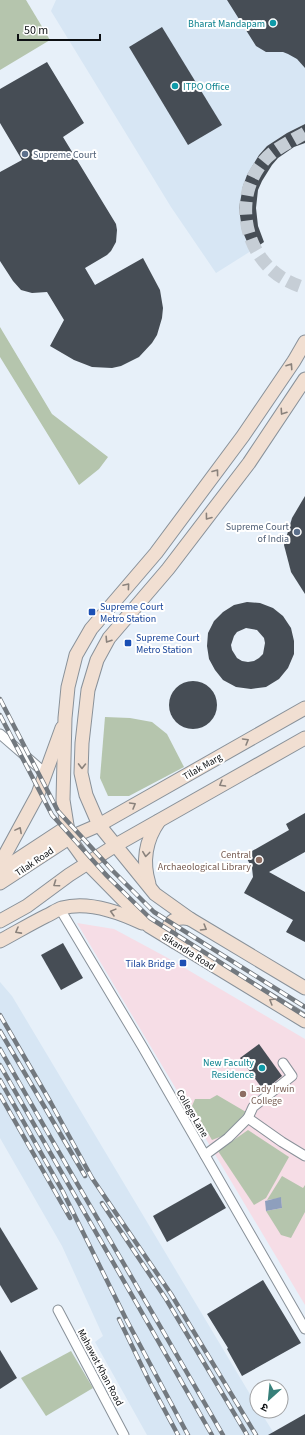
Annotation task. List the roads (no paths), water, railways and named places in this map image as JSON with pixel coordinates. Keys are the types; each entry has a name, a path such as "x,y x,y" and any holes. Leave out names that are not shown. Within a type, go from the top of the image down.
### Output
{"main road":[{"path":"0,871 68,832 63,800 65,718 68,687 76,655 91,629 156,553 244,436 305,342"},
{"path":"305,379 249,463 168,569 109,638 97,660 88,692 82,743 81,773 86,795 99,825 150,889 174,909 305,988"},
{"path":"68,687 88,692"},
{"name":"Tilak Marg","path":"68,832 99,825 305,708"},
{"path":"0,864 32,805 65,718"},
{"path":"0,921 27,906 116,845 305,738"},
{"path":"150,889 146,872 145,852 151,833 159,821"},
{"name":"Sikandra Road","path":"68,832 87,864 149,926 305,1021"},
{"name":"Tilak Road","path":"0,883 68,832"},
{"path":"27,906 36,921"},
{"path":"0,942 60,909 83,906 100,908 131,918 149,926"},
{"path":"175,942 170,937 168,931 169,926 176,918 183,917 190,919"}],"street":[{"path":"0,734 45,773"},
{"name":"College Lane","path":"60,909 205,1155 305,1329"},
{"path":"205,1155 228,1138 248,1118 253,1107 292,1076 283,1063"},
{"path":"248,1118 305,1156"},
{"name":"Mahawat Khan Road","path":"58,1310 124,1435"}],"water":[{"path":"281,1197 282,1208 266,1211 265,1201"}],"tunnel":[{"path":"305,133 276,150 266,158 254,176 248,190 246,204 246,219 249,233 263,260 280,276 305,288"}],"railway":[{"path":"0,699 58,811 113,871 154,912 305,1007"},
{"path":"0,715 52,815 107,876 150,918 305,1016"},
{"path":"0,1015 92,1178 171,1294 256,1435"},
{"path":"0,1031 85,1176"},
{"path":"0,1049 223,1435"},
{"path":"0,1065 212,1435"},
{"path":"0,1080 63,1192 126,1319 188,1435"},
{"path":"0,1095 70,1218"},
{"path":"102,1203 166,1299 247,1435"},
{"path":"119,1319 149,1381 178,1435"}],"place":[{"name":"Bharat Mandapam","path":"273,23"},
{"name":"ITPO Office","path":"175,86"},
{"name":"Supreme Court","path":"25,154"},
{"name":"Supreme Court of India","path":"297,532"},
{"name":"Supreme Court Metro Station","path":"92,612"},
{"name":"Supreme Court‌ Metro Station","path":"128,643"},
{"name":"Central Archaeological Library","path":"259,860"},
{"name":"Tilak Bridge","path":"183,963"},
{"name":"New Faculty Residence","path":"262,1068"},
{"name":"Lady Irwin College","path":"243,1094"}]}
